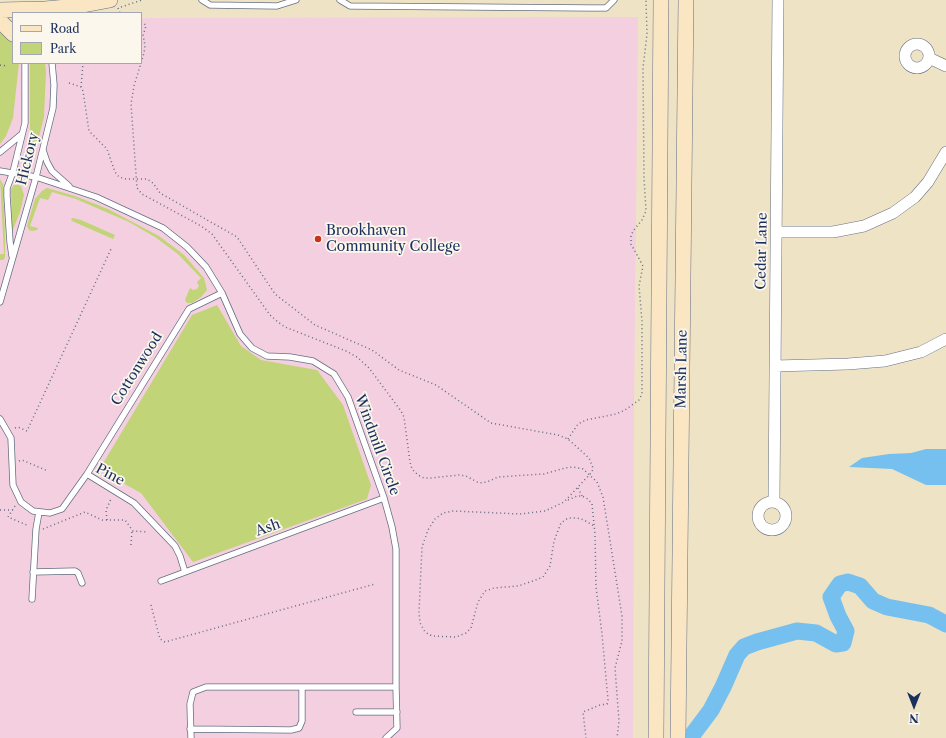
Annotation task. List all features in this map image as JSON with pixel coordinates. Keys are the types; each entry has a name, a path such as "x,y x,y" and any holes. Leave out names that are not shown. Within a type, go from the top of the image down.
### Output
{"main road":[{"name":"Marsh Lane","path":"656,738 661,0"},
{"name":"Marsh Lane","path":"678,738 686,0"},
{"path":"0,10 46,9 114,4"},
{"path":"0,21 12,33"}],"street":[{"name":"Cedar Lane","path":"774,502 778,0"},
{"path":"929,58 946,66"},
{"path":"777,232 833,232 864,226 893,213 915,196 928,182 946,152"},
{"path":"775,366 848,364 885,361 921,352 946,339"}],"lane":[{"path":"202,0 210,6 277,6 296,0"},
{"path":"340,0 350,6 606,8 614,0"},
{"name":"Hickory","path":"12,259 7,188 13,172 25,123 25,64"},
{"name":"Hickory","path":"0,302 36,177 53,108 54,85 52,64"},
{"path":"0,152 22,134"},
{"path":"43,149 47,162 52,171 72,188"},
{"name":"Windmill Circle","path":"0,171 36,177 72,188 96,197 163,228 187,247 206,268 222,294 240,334 252,348 267,356 290,357 313,361 334,374 348,397 384,498 396,549 397,728 386,738"},
{"name":"Cottonwood","path":"87,474 189,309 222,294"},
{"path":"0,419 11,438 12,485 21,502 33,511 39,512 36,529 32,599"},
{"name":"Pine","path":"39,512 50,513 62,509 87,474 134,503 175,546 185,572"},
{"name":"Ash","path":"161,581 384,498"},
{"path":"33,572 75,571 81,578 82,583"},
{"path":"191,738 190,704 193,692 206,687 396,688"},
{"path":"190,729 292,730 299,728 302,721 302,688"},
{"path":"356,712 397,712"}],"path":[{"path":"568,439 578,424 586,420 616,414 625,410 639,400 642,394 642,321 639,286 643,266 632,244 631,236 642,220 646,211 644,178 643,68 648,34 646,0"},
{"path":"142,23 146,25 142,35 145,46 142,60"},
{"path":"82,64 81,87 83,91 89,131 107,150 115,172 119,177 126,179 147,179 153,183 160,193 237,237 275,294 315,325 372,350 399,370 436,385 491,423 558,435 568,439 589,458 592,462 593,468 578,488 564,502"},
{"path":"141,64 132,95 135,179 137,188 142,194 201,226 212,234 270,315 278,322 285,327 346,351 370,368 401,410 404,417 410,462 412,469 418,475 424,478 459,475 466,476 479,483 487,482 498,477 544,474 574,467 583,470 597,482 603,497 622,616 622,641 615,668 619,721 617,738"},
{"path":"0,65 7,66"},
{"path":"69,83 81,87"},
{"path":"8,431 18,427 26,431 111,249"},
{"path":"12,463 22,460 48,471"},
{"path":"578,488 582,496"},
{"path":"107,520 108,506 116,492"},
{"path":"586,738 583,712 600,705 607,704 608,700 596,586 594,526 592,504 588,499 582,496 570,498 545,511 520,514 453,510 443,513 436,519 428,530 422,547 419,612 420,624 425,632 432,636 456,637 466,633 471,628 478,602 485,592 494,588 518,586 533,582 543,577 550,566 554,541 561,523 568,518 577,518 594,526"},
{"path":"0,510 13,510"},
{"path":"36,529 41,530 85,512 102,520 125,520 133,531"},
{"path":"133,531 148,532"},
{"path":"131,545 133,531"},
{"path":"150,605 160,639 164,642 375,584"}],"shaded area":[{"name":"Brookhaven Community College","path":"638,17 634,414 633,738 0,738 0,19 12,19 12,64 142,64 142,18"}],"green space":[{"path":"0,28 10,32 12,39 12,64 19,64 13,118 6,136 0,144"},
{"path":"30,64 45,64 44,117 32,164 25,162 30,144"},
{"path":"0,179 3,184 5,234 5,258 3,260 0,260 0,254 4,254"},
{"path":"15,184 21,186 24,195 20,212 12,232 11,189"},
{"path":"47,188 75,196 108,209 159,236 184,255 204,278 207,290 201,297 192,303 187,303 185,300 190,288 193,290 197,289 199,286 197,282 201,278 178,254 155,237 129,222 76,199 52,192 48,200 40,198 30,226 38,228 37,230 29,230 27,226 35,199"},
{"path":"73,218 115,235 113,239 72,221 71,219"},
{"path":"217,305 241,346 261,360 317,370 343,405 371,485 367,499 193,562 141,493 99,470 192,315"}],"water":[{"path":"926,449 946,449 946,485 926,485 892,469 849,467 862,458 889,454 911,453"}],"waterway":[{"path":"690,738 711,710 737,655 744,647 797,631 816,633 836,644 843,643 846,631 838,616 831,597 840,584 848,582 860,586 873,601 887,607 929,615 946,624"}],"place":[{"name":"Brookhaven Community College","path":"318,239"}]}
